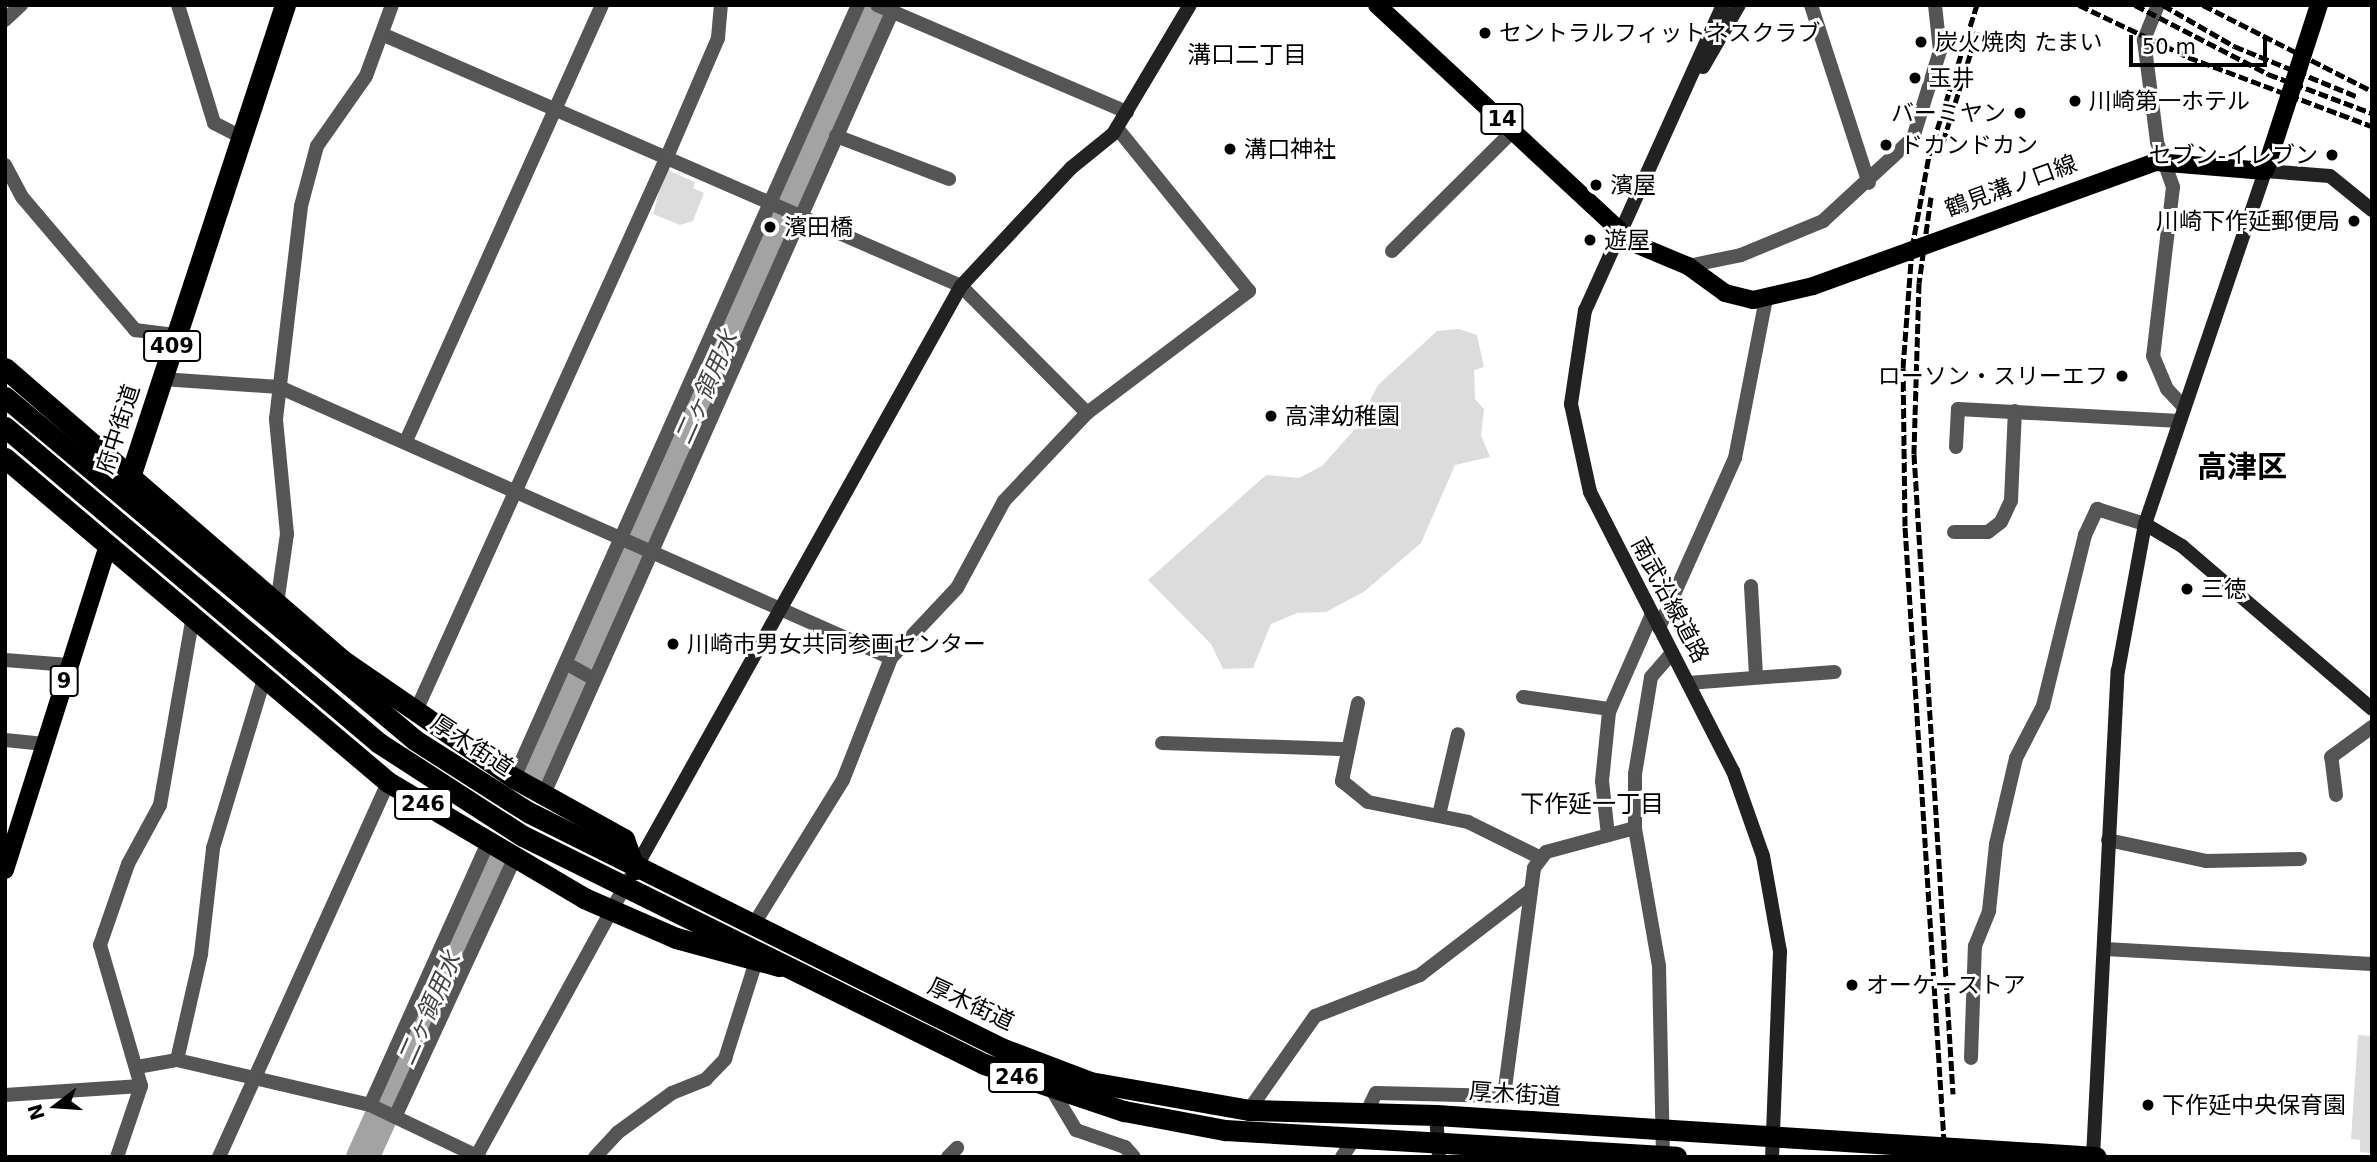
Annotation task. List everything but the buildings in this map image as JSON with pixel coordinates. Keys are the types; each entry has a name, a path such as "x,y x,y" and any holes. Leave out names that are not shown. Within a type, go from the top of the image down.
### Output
{"highway":[{"name":"府中街道","path":"108,545 239,136 285,5"},
{"path":"5,368 277,604 415,713 514,778 624,839 635,869"},
{"path":"5,426 17,414 26,385"},
{"name":"厚木街道","path":"5,397 415,740 528,812 635,869 754,923 1026,1058 1129,1091 1249,1110 1436,1115 2094,1157"},
{"name":"246","path":"5,426 369,735 523,836 757,958"},
{"name":"246","path":"5,458 263,682 388,782 487,845 676,938 757,958"},
{"name":"厚木街道","path":"757,958 792,967 984,1064 1052,1090 1225,1130 1348,1148 1548,1150 1676,1157"}],"main road":[{"name":"14","path":"1377,5 1623,235"},
{"path":"2265,171 2319,5"},
{"name":"鶴見溝ノ口線","path":"1623,235 1688,266 1725,293 1766,299 2164,161 2265,171"},
{"name":"府中街道","path":"5,870 108,545"}],"street":[{"path":"5,20 21,5"},
{"path":"178,5 214,123 239,136"},
{"path":"277,604 287,534 276,441 279,387 301,206 317,146 354,99 384,35 392,5"},
{"path":"406,441 557,111 602,5"},
{"path":"415,713 666,159 718,38 721,5"},
{"path":"514,778 629,539 858,5"},
{"path":"137,1067 177,1060 383,1111 477,1156 961,286 1117,128 1190,5"},
{"name":"南武沿線道路","path":"1723,5 1694,80 1580,328 1572,422 1590,492 1688,683 1751,816 1774,904 1780,1055 1772,1157"},
{"name":"南武沿線道路","path":"1694,80 1738,5"},
{"path":"1811,5 1869,183"},
{"path":"1688,266 1795,236 1869,183 1913,138 1940,51 1935,5"},
{"path":"2158,5 2144,40 2164,161 2173,187 2154,356 2167,389 2182,414"},
{"path":"544,794 795,217 836,136 885,8 1127,112"},
{"path":"384,35 772,208 961,286 1087,413"},
{"path":"754,923 843,780 891,658 957,588 1004,501 1087,413 1249,291 1117,128"},
{"path":"1392,251 1513,131"},
{"path":"836,136 948,179"},
{"path":"5,165 22,197 135,330 175,335"},
{"path":"2094,1157 2118,671 2146,524 2265,171 2330,176 2369,200"},
{"path":"1608,835 1602,780 1611,709 1735,458 1766,299"},
{"path":"162,379 279,387 518,488 891,658"},
{"path":"1956,447 1958,410 2182,414"},
{"path":"1954,532 1988,532 2001,523 2011,501 2015,411"},
{"path":"1971,1058 1975,946 1989,911 1996,844 2016,758 2043,706 2085,535 2097,509 2146,524 2182,546 2372,709"},
{"path":"1751,586 1756,675"},
{"path":"117,1157 141,1086 100,945 128,864 160,805 192,621"},
{"path":"1663,1157 1659,966 1635,828 1639,732 1651,677 1672,653"},
{"path":"5,660 69,665"},
{"path":"569,665 594,679"},
{"path":"1688,683 1756,675 1835,672"},
{"path":"177,1060 201,954 213,848 263,682"},
{"path":"1523,697 1611,709"},
{"path":"1358,703 1342,781 1368,802 1439,815 1542,858 1635,828"},
{"path":"2336,795 2331,757 2372,727"},
{"path":"1439,815 1458,734"},
{"path":"5,740 45,744"},
{"path":"1162,743 1347,749"},
{"path":"219,1157 388,782"},
{"path":"2108,841 2206,861 2300,859"},
{"path":"383,1111 487,845"},
{"path":"1366,1114 1376,1093 1504,1096 1528,892 1542,858"},
{"path":"383,1111 514,859"},
{"path":"1249,1110 1315,1016 1420,975 1528,892"},
{"path":"2105,949 2372,964"},
{"path":"595,1157 617,1133 671,1093 706,1079 725,1059 757,958"},
{"path":"5,1095 141,1086"},
{"path":"1052,1090 1076,1130 1125,1147 1134,1157"},
{"path":"1436,1115 1437,1149"}],"shaded area":[{"path":"665,169 695,182 693,188 704,193 693,221 680,225 653,214"},
{"path":"1459,329 1477,335 1484,367 1474,370 1475,399 1484,409 1481,435 1490,457 1455,465 1421,543 1365,591 1326,612 1297,613 1271,624 1253,668 1223,669 1211,644 1148,580 1266,475 1299,478 1322,466 1355,429 1378,385 1437,331"},
{"path":"2358,1035 2372,1036 2372,1153 2360,1152 2360,1140 2351,1139"}],"waterway":[{"name":"二ヶ領用水","path":"538,772 876,5"},
{"name":"二ヶ領用水","path":"362,1157 497,860"}],"railway":[{"path":"1945,1157 1905,526 1903,368 1912,248 1929,155 1977,5"},
{"path":"2079,5 2188,57 2372,126"},
{"path":"2135,5 2268,74 2372,113"},
{"path":"2163,5 2234,46 2356,96"},
{"path":"2203,5 2372,91"},
{"path":"1939,155 1977,32"},
{"path":"1931,197 1919,283 1914,454 1953,1094"}],"place":[{"name":"セントラルフィットネスクラブ","path":"1485,33"},
{"name":"炭火焼肉 たまい","path":"1921,42"},
{"name":"玉井","path":"1915,78"},
{"name":"川崎第一ホテル","path":"2075,101"},
{"name":"バーミヤン","path":"2020,113"},
{"name":"ドカンドカン","path":"1886,145"},
{"name":"溝口神社","path":"1230,149"},
{"name":"セブン-イレブン","path":"2332,155"},
{"name":"濱屋","path":"1596,185"},
{"name":"川崎下作延郵便局","path":"2354,221"},
{"name":"濱田橋","path":"770,227"},
{"name":"遊屋","path":"1590,240"},
{"name":"ローソン・スリーエフ","path":"2122,376"},
{"name":"高津幼稚園","path":"1271,416"},
{"name":"三徳","path":"2187,589"},
{"name":"川崎市男女共同参画センター","path":"673,644"},
{"name":"オーケーストア","path":"1852,985"},
{"name":"下作延中央保育園","path":"2148,1105"}],"district":[{"name":"溝口二丁目","path":"1247,56"},
{"name":"高津区","path":"2242,467"},
{"name":"下作延一丁目","path":"1592,805"}]}
